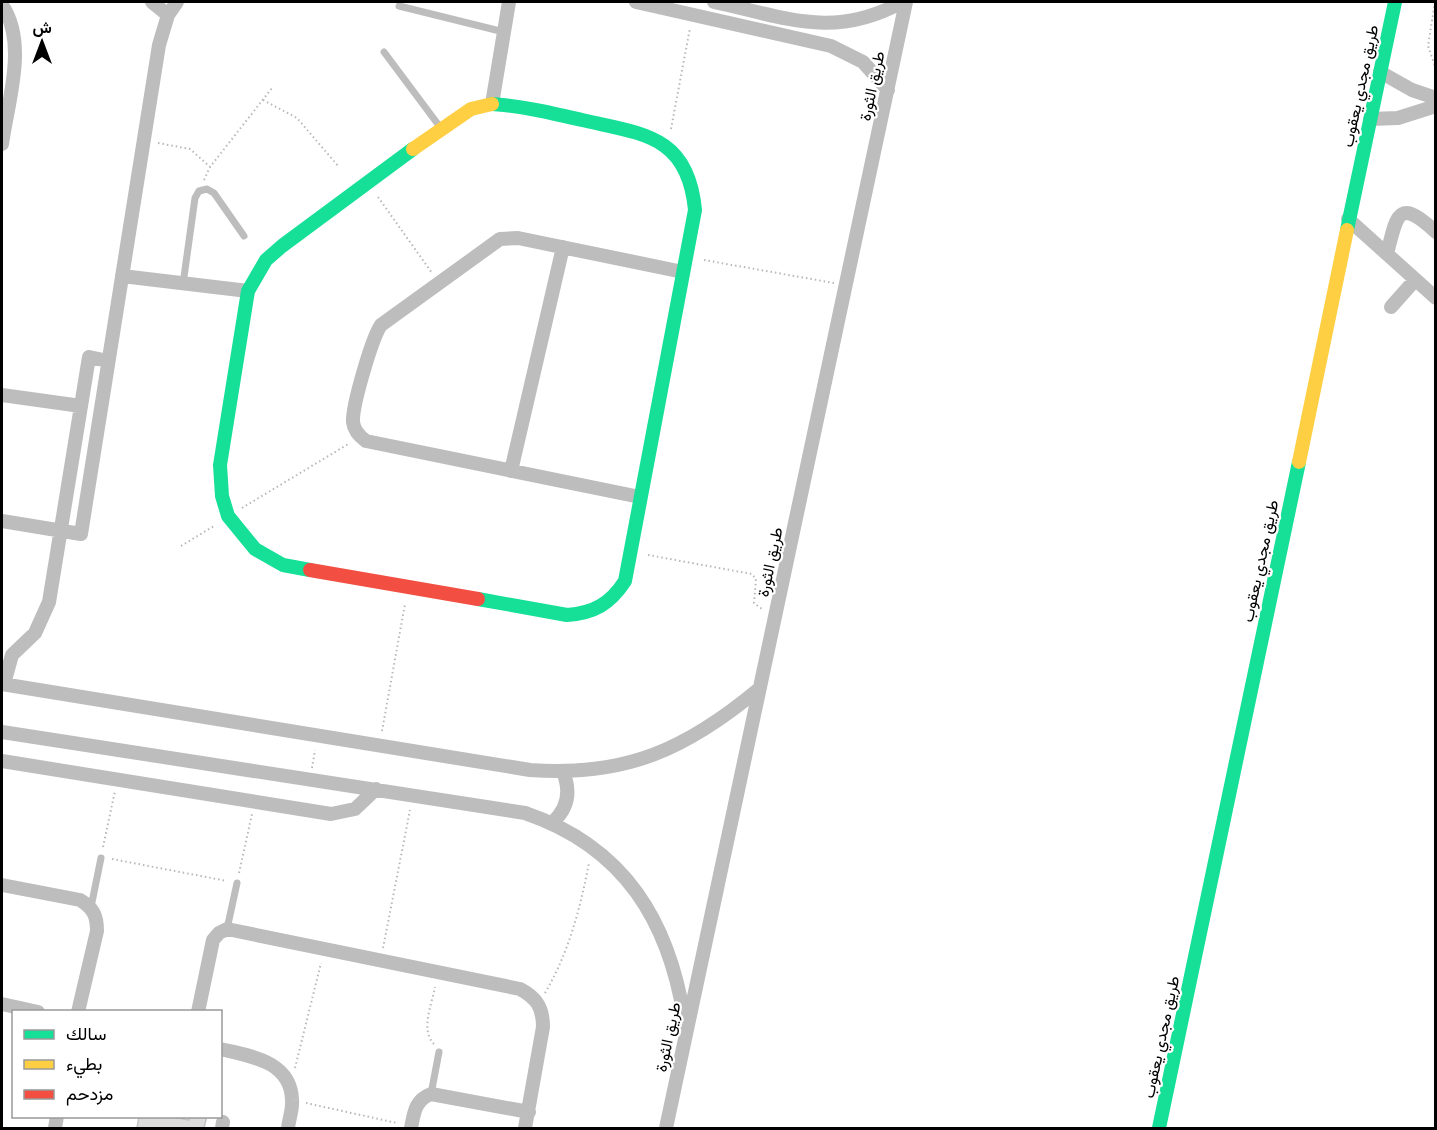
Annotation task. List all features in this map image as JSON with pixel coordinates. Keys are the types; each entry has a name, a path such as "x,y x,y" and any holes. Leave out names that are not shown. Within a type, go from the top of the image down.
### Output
{"street":[{"path":"152,2 168,15"},
{"path":"2,521 81,534 159,45 168,15 177,2"},
{"path":"492,104 509,2"},
{"path":"643,2 811,41 852,55 873,70 888,90"},
{"path":"714,2 739,4 815,23 842,24 859,20 904,2"},
{"name":"طريق الثورة","path":"666,1128 847,286 904,2"},
{"name":"طريق مجدي يعقوب","path":"1159,1128 1395,2"},
{"path":"2,5 9,16 15,38 2,144"},
{"path":"811,41 815,23"},
{"path":"1380,72 1412,90 1436,98"},
{"path":"492,104 520,106 650,136 667,146 680,159 694,189 695,210 625,581 615,598 602,608 585,614 567,615 283,565 255,549 228,516 222,496 220,465 248,291 266,260 368,182 471,109 492,104"},
{"path":"1370,119 1398,118 1436,106"},
{"path":"1387,254 1395,223 1400,216 1408,212 1416,214 1436,231"},
{"path":"1348,219 1436,298"},
{"path":"640,497 366,441 356,431 353,416 375,333 389,319 438,282 500,239 518,238 683,272"},
{"path":"511,471 563,247"},
{"path":"122,276 248,291"},
{"path":"1391,307 1415,280"},
{"path":"108,361 89,357 45,613 29,641 12,655 3,684 530,770 563,772 596,771 651,756 691,737 728,714 760,688"},
{"path":"2,395 81,406"},
{"path":"2,732 413,794 525,813 553,822 593,846 622,874 661,933 679,981 686,1032"},
{"path":"2,761 339,814 355,809 376,789"},
{"path":"553,822 566,803 568,787 563,772"},
{"path":"2,885 80,900 91,907 97,918 97,931 78,1010"},
{"path":"198,1010 213,940 227,929 520,989 538,1003 543,1027 525,1128"},
{"path":"2,1004 33,1010"},
{"path":"222,1050 271,1063 283,1074 291,1094 288,1128"},
{"path":"412,1127 416,1106 419,1101 431,1094 529,1112"}],"lane":[{"path":"399,6 504,32"},
{"path":"384,52 441,129"},
{"path":"183,284 195,198 203,189 214,193 244,236"},
{"path":"91,907 101,858"},
{"path":"227,929 237,883"},
{"path":"431,1094 439,1052"}],"path":[{"path":"1435,2 1428,46 1436,69"},
{"path":"667,146 693,15"},
{"path":"203,189 210,167 272,88"},
{"path":"263,100 297,118 339,167"},
{"path":"143,142 182,146 197,154 210,167"},
{"path":"368,182 438,282"},
{"path":"686,257 847,286"},
{"path":"181,546 360,436"},
{"path":"630,551 752,574 756,579 755,606 776,612"},
{"path":"379,745 408,587"},
{"path":"310,779 318,735"},
{"path":"118,780 101,858 237,883 254,802"},
{"path":"381,960 413,794"},
{"path":"538,1003 558,969 574,930 593,846"},
{"path":"325,948 291,1094 412,1127"},
{"path":"438,972 427,1034 439,1052"}],"building":[{"path":"139,1118 189,1120 190,1118 206,1118 204,1128 137,1128"}],"traffic: fast":[{"path":"1347,230 1395,2"},
{"path":"478,599 567,615 577,614 600,606 613,596 625,581 695,210 691,185 683,166 672,152 659,142 624,129 537,110 492,104"},
{"path":"310,570 283,565 255,549 228,516 222,496 220,465 248,291 266,260 282,246 413,149"},
{"path":"1159,1128 1299,462"}],"traffic: slow":[{"path":"413,149 471,109 492,104"},
{"path":"1299,462 1347,230"}],"traffic: jam":[{"path":"310,570 478,599"}]}
